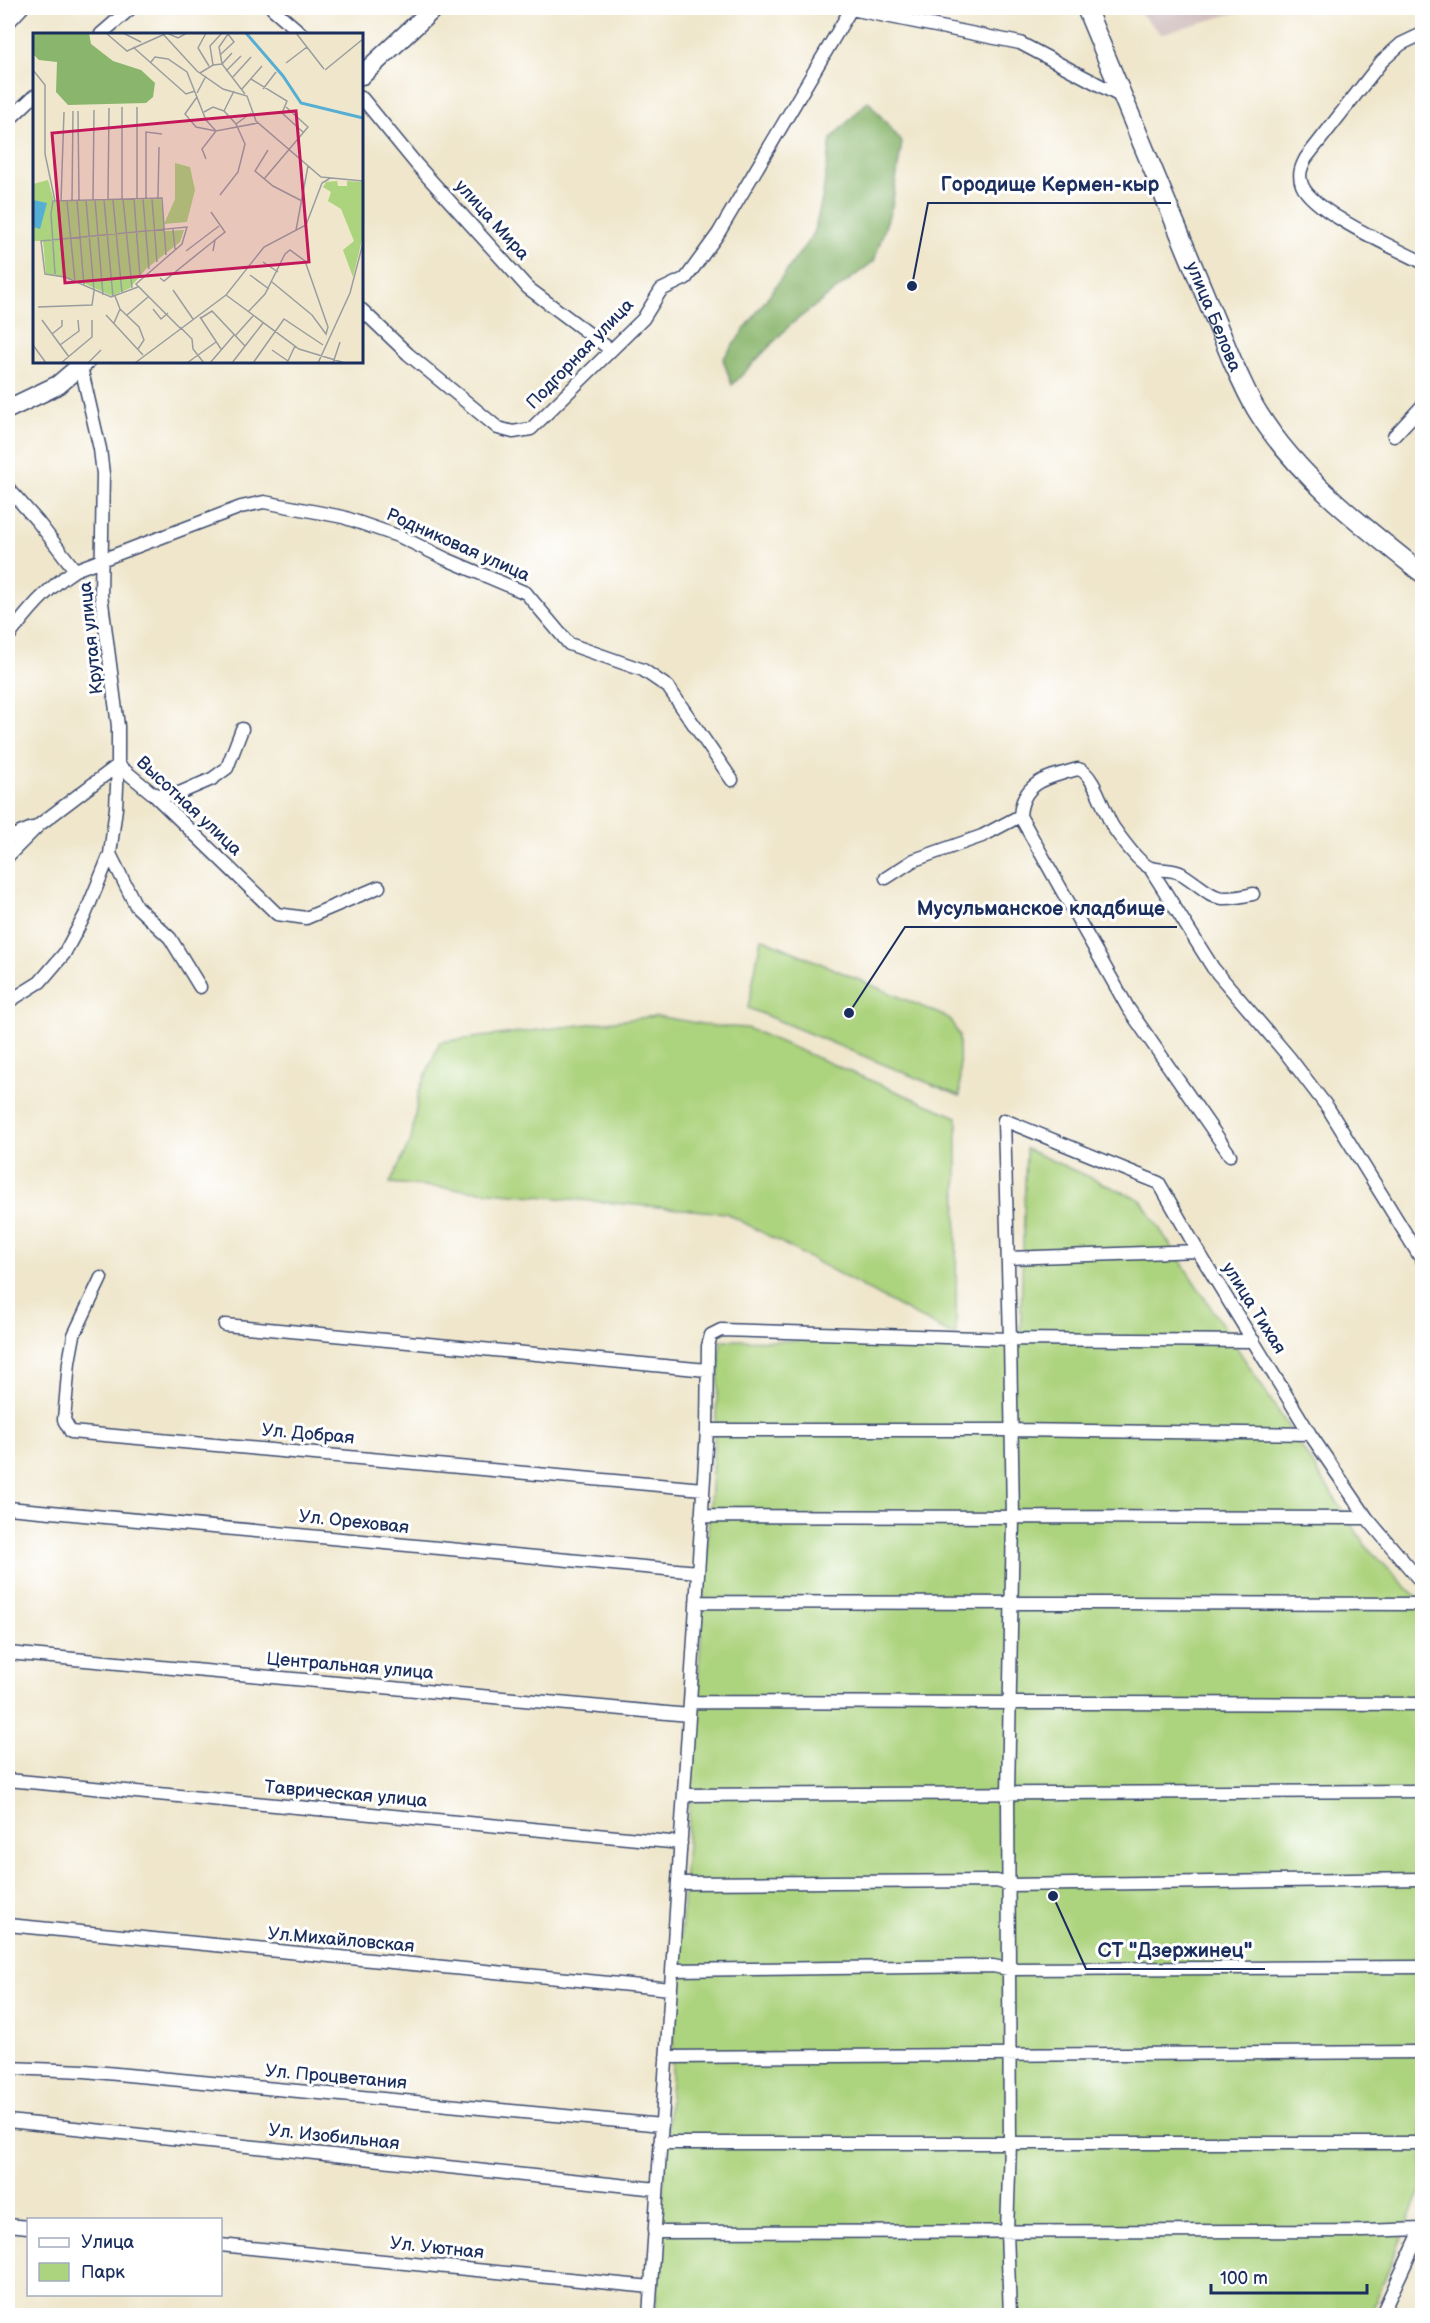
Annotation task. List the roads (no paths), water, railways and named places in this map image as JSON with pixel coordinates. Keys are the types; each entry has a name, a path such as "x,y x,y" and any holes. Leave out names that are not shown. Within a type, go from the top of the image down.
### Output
{"main road":[{"path":"363,74 434,8"},
{"name":"улица Белова","path":"1086,8 1234,365 1259,414 1294,460 1374,535 1422,573"},
{"path":"8,409 58,385 83,364"}],"street":[{"path":"8,23 22,8"},
{"path":"102,33 131,8"},
{"path":"272,8 301,33"},
{"name":"Подгорная улица","path":"363,311 408,354 498,428 513,432 531,429 643,319 661,290 686,278 718,234 848,8 1020,43 1124,98"},
{"path":"1422,34 1401,44 1383,61 1306,158 1300,172 1300,179 1306,193 1337,218 1422,262"},
{"path":"8,121 33,97"},
{"name":"улица Мира","path":"363,99 417,165 528,288 611,350"},
{"name":"Крутая улица","path":"83,364 103,474 101,595 118,726 118,765"},
{"path":"1394,436 1422,406"},
{"path":"8,488 75,570"},
{"name":"Родниковая улица","path":"8,637 56,582 75,570 241,507 264,501 353,520 401,537 526,593 569,644 643,670 668,687 732,780"},
{"path":"152,793 165,796 177,794 212,779 227,768 242,729"},
{"path":"8,856 39,825 118,765"},
{"name":"Высотная улица","path":"118,765 152,793 277,914 306,918 379,887"},
{"name":"Высотная улица","path":"8,1002 40,982 64,954 84,915 110,854 116,808 118,765"},
{"path":"1230,1155 1128,1008 1020,816 1021,804 1032,785 1075,770 1082,769 1088,774 1112,826 1136,856 1150,868 1213,968 1289,1057 1328,1108 1422,1260"},
{"path":"886,878 914,860 982,836 1020,816"},
{"path":"8,838 39,825"},
{"path":"110,854 136,906 170,938 200,987"},
{"path":"1150,868 1166,868 1180,873 1204,892 1220,899 1253,894"},
{"name":"улица Тихая","path":"1008,1258 1004,1120 1159,1183 1310,1434 1367,1518 1422,1583"},
{"path":"1010,2316 1007,2231 1010,2144 1008,1703 1013,1517 1008,1258 1198,1251"},
{"name":"Ул. Добрая","path":"101,1278 74,1335 69,1362 64,1420 71,1431 703,1489"},
{"path":"225,1325 707,1370"},
{"path":"649,2316 690,1702 707,1430 707,1370 711,1335 721,1330 1010,1339 1254,1341"},
{"path":"707,1430 1011,1430 1310,1434"},
{"name":"Ул. Ореховая","path":"8,1508 75,1512 698,1572"},
{"path":"701,1516 1367,1518"},
{"path":"696,1602 1422,1604"},
{"name":"Центральная улица","path":"8,1653 689,1715"},
{"path":"690,1702 1422,1704"},
{"name":"Таврическая улица","path":"8,1780 681,1843"},
{"path":"684,1795 1422,1791"},
{"path":"678,1883 997,1881 1009,1885 1422,1879"},
{"name":"Ул.Михайловская","path":"8,1925 671,1989"},
{"path":"672,1970 993,1966 1008,1969 1422,1967"},
{"path":"666,2057 1422,2052"},
{"name":"Ул. Процветания","path":"8,2068 85,2071 662,2125"},
{"name":"Ул. Изобильная","path":"8,2121 657,2189"},
{"path":"660,2143 1422,2143"},
{"path":"8,2225 27,2227"},
{"path":"654,2232 1363,2231 1422,2228 1381,2316"},
{"name":"Ул. Уютная","path":"222,2245 651,2287"}],"place":[{"name":"Городище Кермен-кыр","path":"912,286"},
{"name":"Мусульманское кладбище","path":"849,1013"},
{"name":"СТ \"Дзержинец\"","path":"1053,1896"}]}
